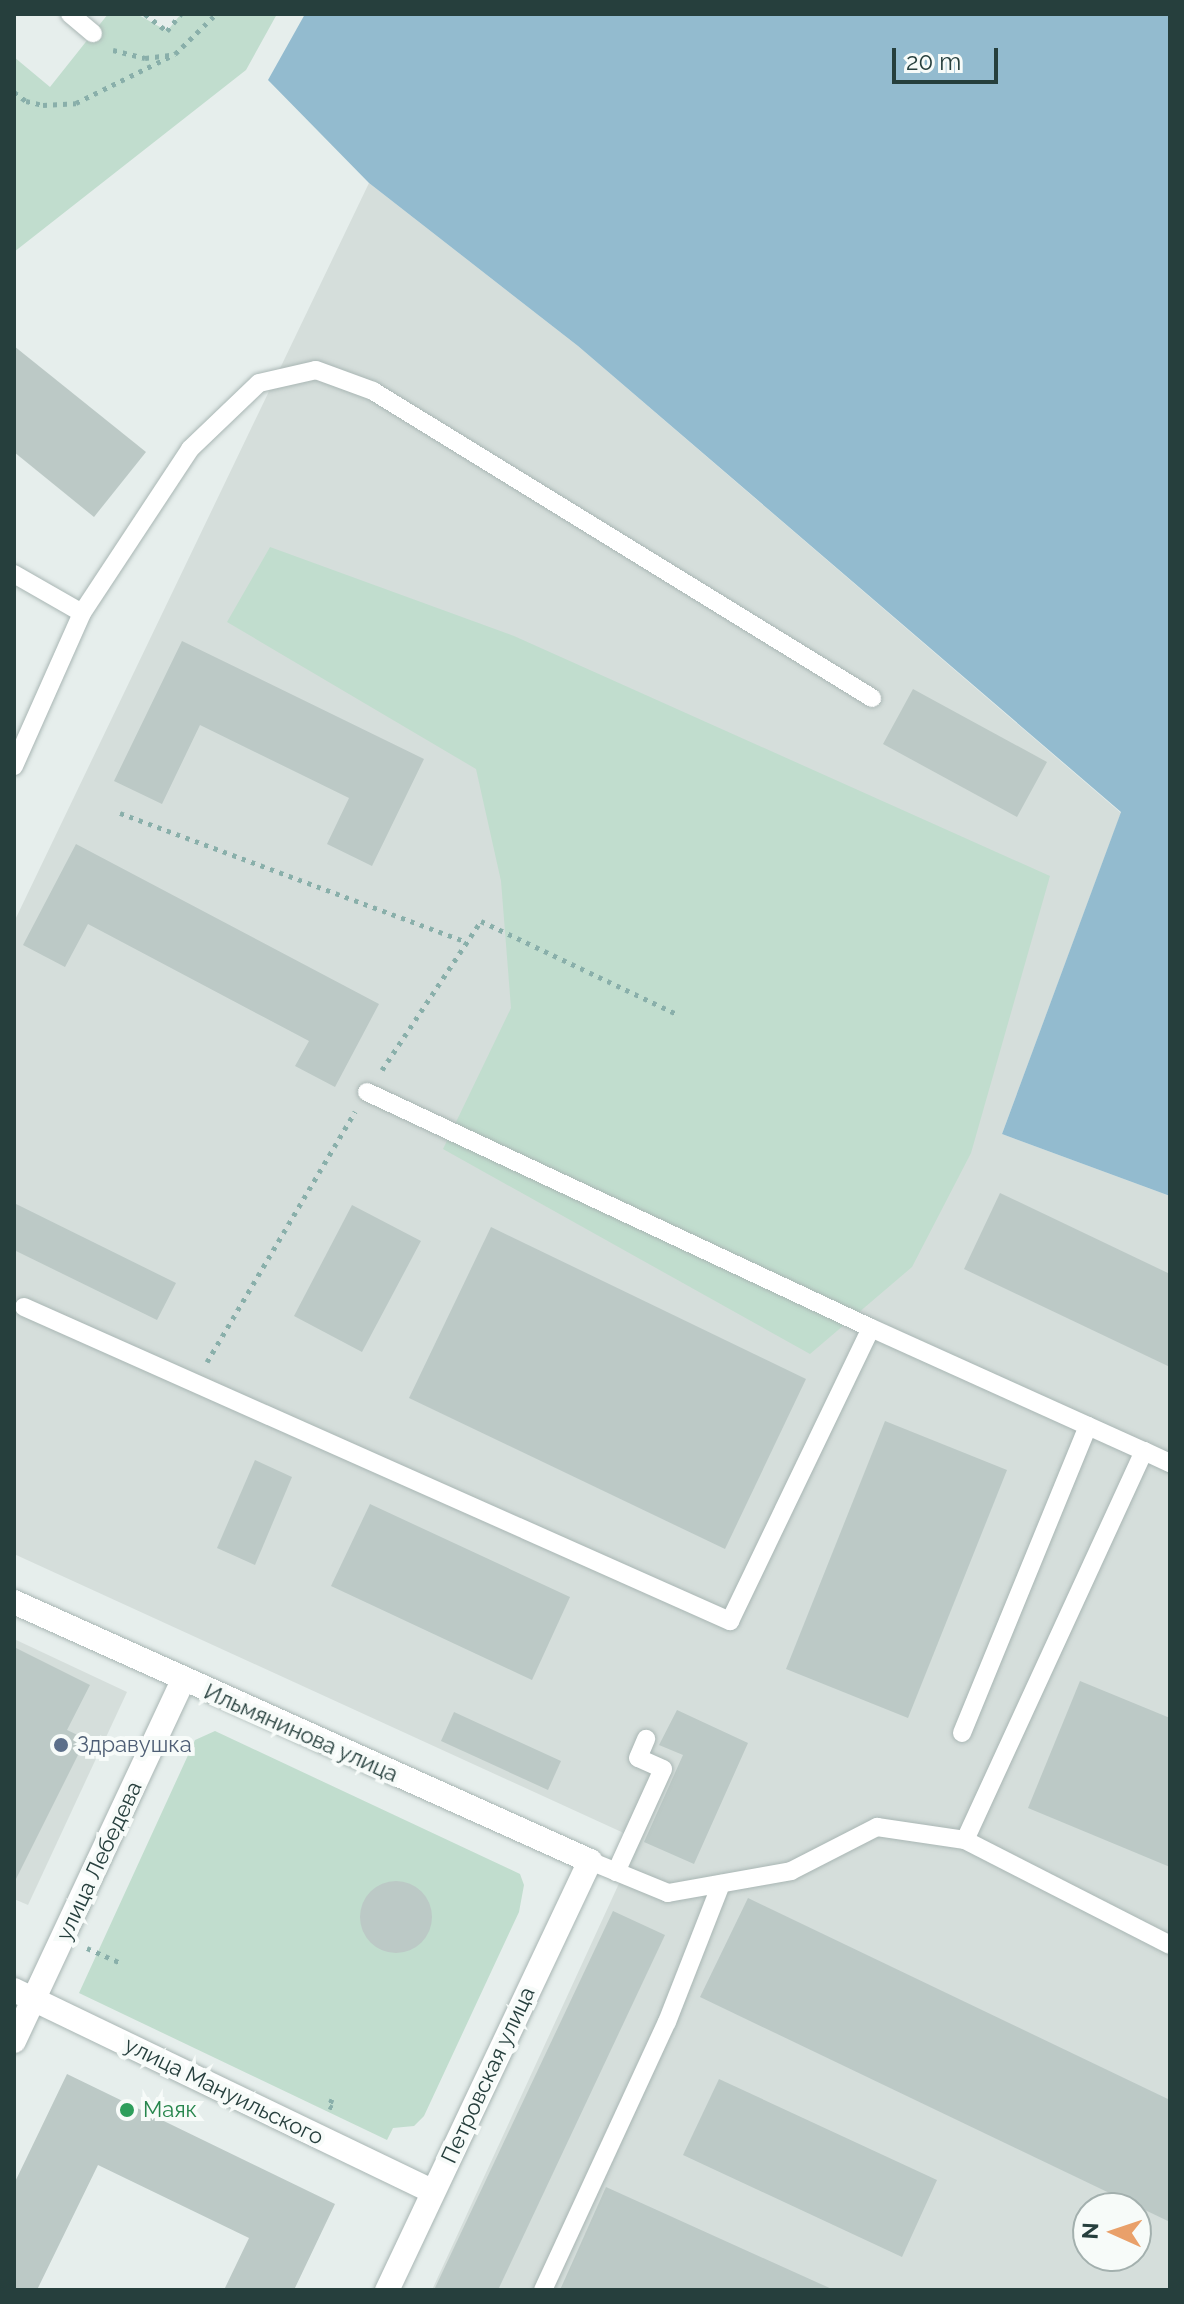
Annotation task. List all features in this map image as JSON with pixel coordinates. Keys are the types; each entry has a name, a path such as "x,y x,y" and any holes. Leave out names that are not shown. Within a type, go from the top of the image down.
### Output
{"street":[{"name":"Ильмянинова улица","path":"14,1602 183,1681 590,1861"},
{"name":"улица Лебедева","path":"14,2041 24,1995 183,1681"},
{"name":"Петровская улица","path":"387,2290 590,1861"},
{"name":"улица Мануильского","path":"24,1995 433,2192"}],"lane":[{"path":"70,14 93,33"},
{"path":"14,766 82,613 190,449 259,383 316,370 373,391 872,698"},
{"path":"14,574 82,613"},
{"path":"367,1092 871,1328 1170,1463"},
{"path":"24,1307 730,1621 871,1328"},
{"path":"962,1733 1088,1426"},
{"path":"965,1840 1144,1451"},
{"path":"616,1872 663,1769 638,1758 646,1739"},
{"path":"590,1861 668,1893 791,1871 877,1827 965,1840 1170,1945"},
{"path":"543,2290 667,2022 721,1884"}],"path":[{"path":"145,14 167,31 181,14"},
{"path":"14,92 26,101 43,105 76,103 175,54 216,14"},
{"path":"93,33 113,50 145,58 175,54"},
{"path":"120,813 467,942"},
{"path":"87,1948 121,1963"}],"shaded area":[{"path":"369,183 578,346 1121,813 1002,1134 1170,1196 1170,2290 432,2290 639,1840 14,1554 14,922"},
{"path":"14,1639 127,1692 28,1905 14,1899"}],"green space":[{"path":"108,14 137,14 167,31 181,14 277,14 246,70 14,252 14,57 50,87"},
{"path":"270,547 514,636 1050,876 971,1153 912,1267 810,1354 443,1149 511,1008 501,881 476,769 227,622"},
{"path":"215,1731 520,1874 524,1885 519,1912 424,2116 414,2126 393,2128 387,2140 79,1993 195,1740"}],"water":[{"path":"305,14 1170,14 1170,1196 1002,1134 1121,812 578,346 369,183 268,80"}],"building":[{"path":"14,346 146,452 94,517 14,452"},
{"path":"182,641 424,759 372,866 327,844 349,798 200,725 162,804 114,781"},
{"path":"913,689 1047,762 1017,817 883,744"},
{"path":"76,844 379,1004 335,1087 295,1066 309,1041 88,924 65,967 23,945"},
{"path":"1000,1193 1170,1274 1170,1367 964,1269"},
{"path":"14,1203 176,1283 157,1320 14,1250"},
{"path":"352,1205 421,1241 362,1352 294,1316"},
{"path":"491,1227 806,1379 725,1549 409,1398"},
{"path":"885,1421 1007,1470 908,1718 786,1669"},
{"path":"255,1460 292,1477 255,1565 217,1548"},
{"path":"370,1504 570,1597 532,1680 331,1586"},
{"path":"14,1647 90,1685 67,1730 86,1739 14,1883"},
{"path":"1080,1681 1170,1718 1170,1867 1028,1808"},
{"path":"677,1710 748,1743 694,1864 644,1842 683,1755 659,1745"},
{"path":"454,1712 561,1761 548,1790 441,1741"},
{"path":"396,1881 422,1891 432,1917 422,1943 396,1953 370,1943 360,1917 370,1891"},
{"path":"748,1898 1170,2100 1170,2222 1152,2213 1152,2192 1107,2192 700,1997"},
{"path":"613,1911 665,1935 498,2290 434,2290"},
{"path":"67,2074 335,2204 294,2290 224,2290 249,2238 98,2165 37,2290 14,2290 14,2184"},
{"path":"719,2079 937,2180 902,2257 683,2155"},
{"path":"606,2187 834,2290 560,2290"}],"place":[{"name":"Здравушка","path":"61,1745"},
{"name":"Маяк","path":"127,2110"}]}
